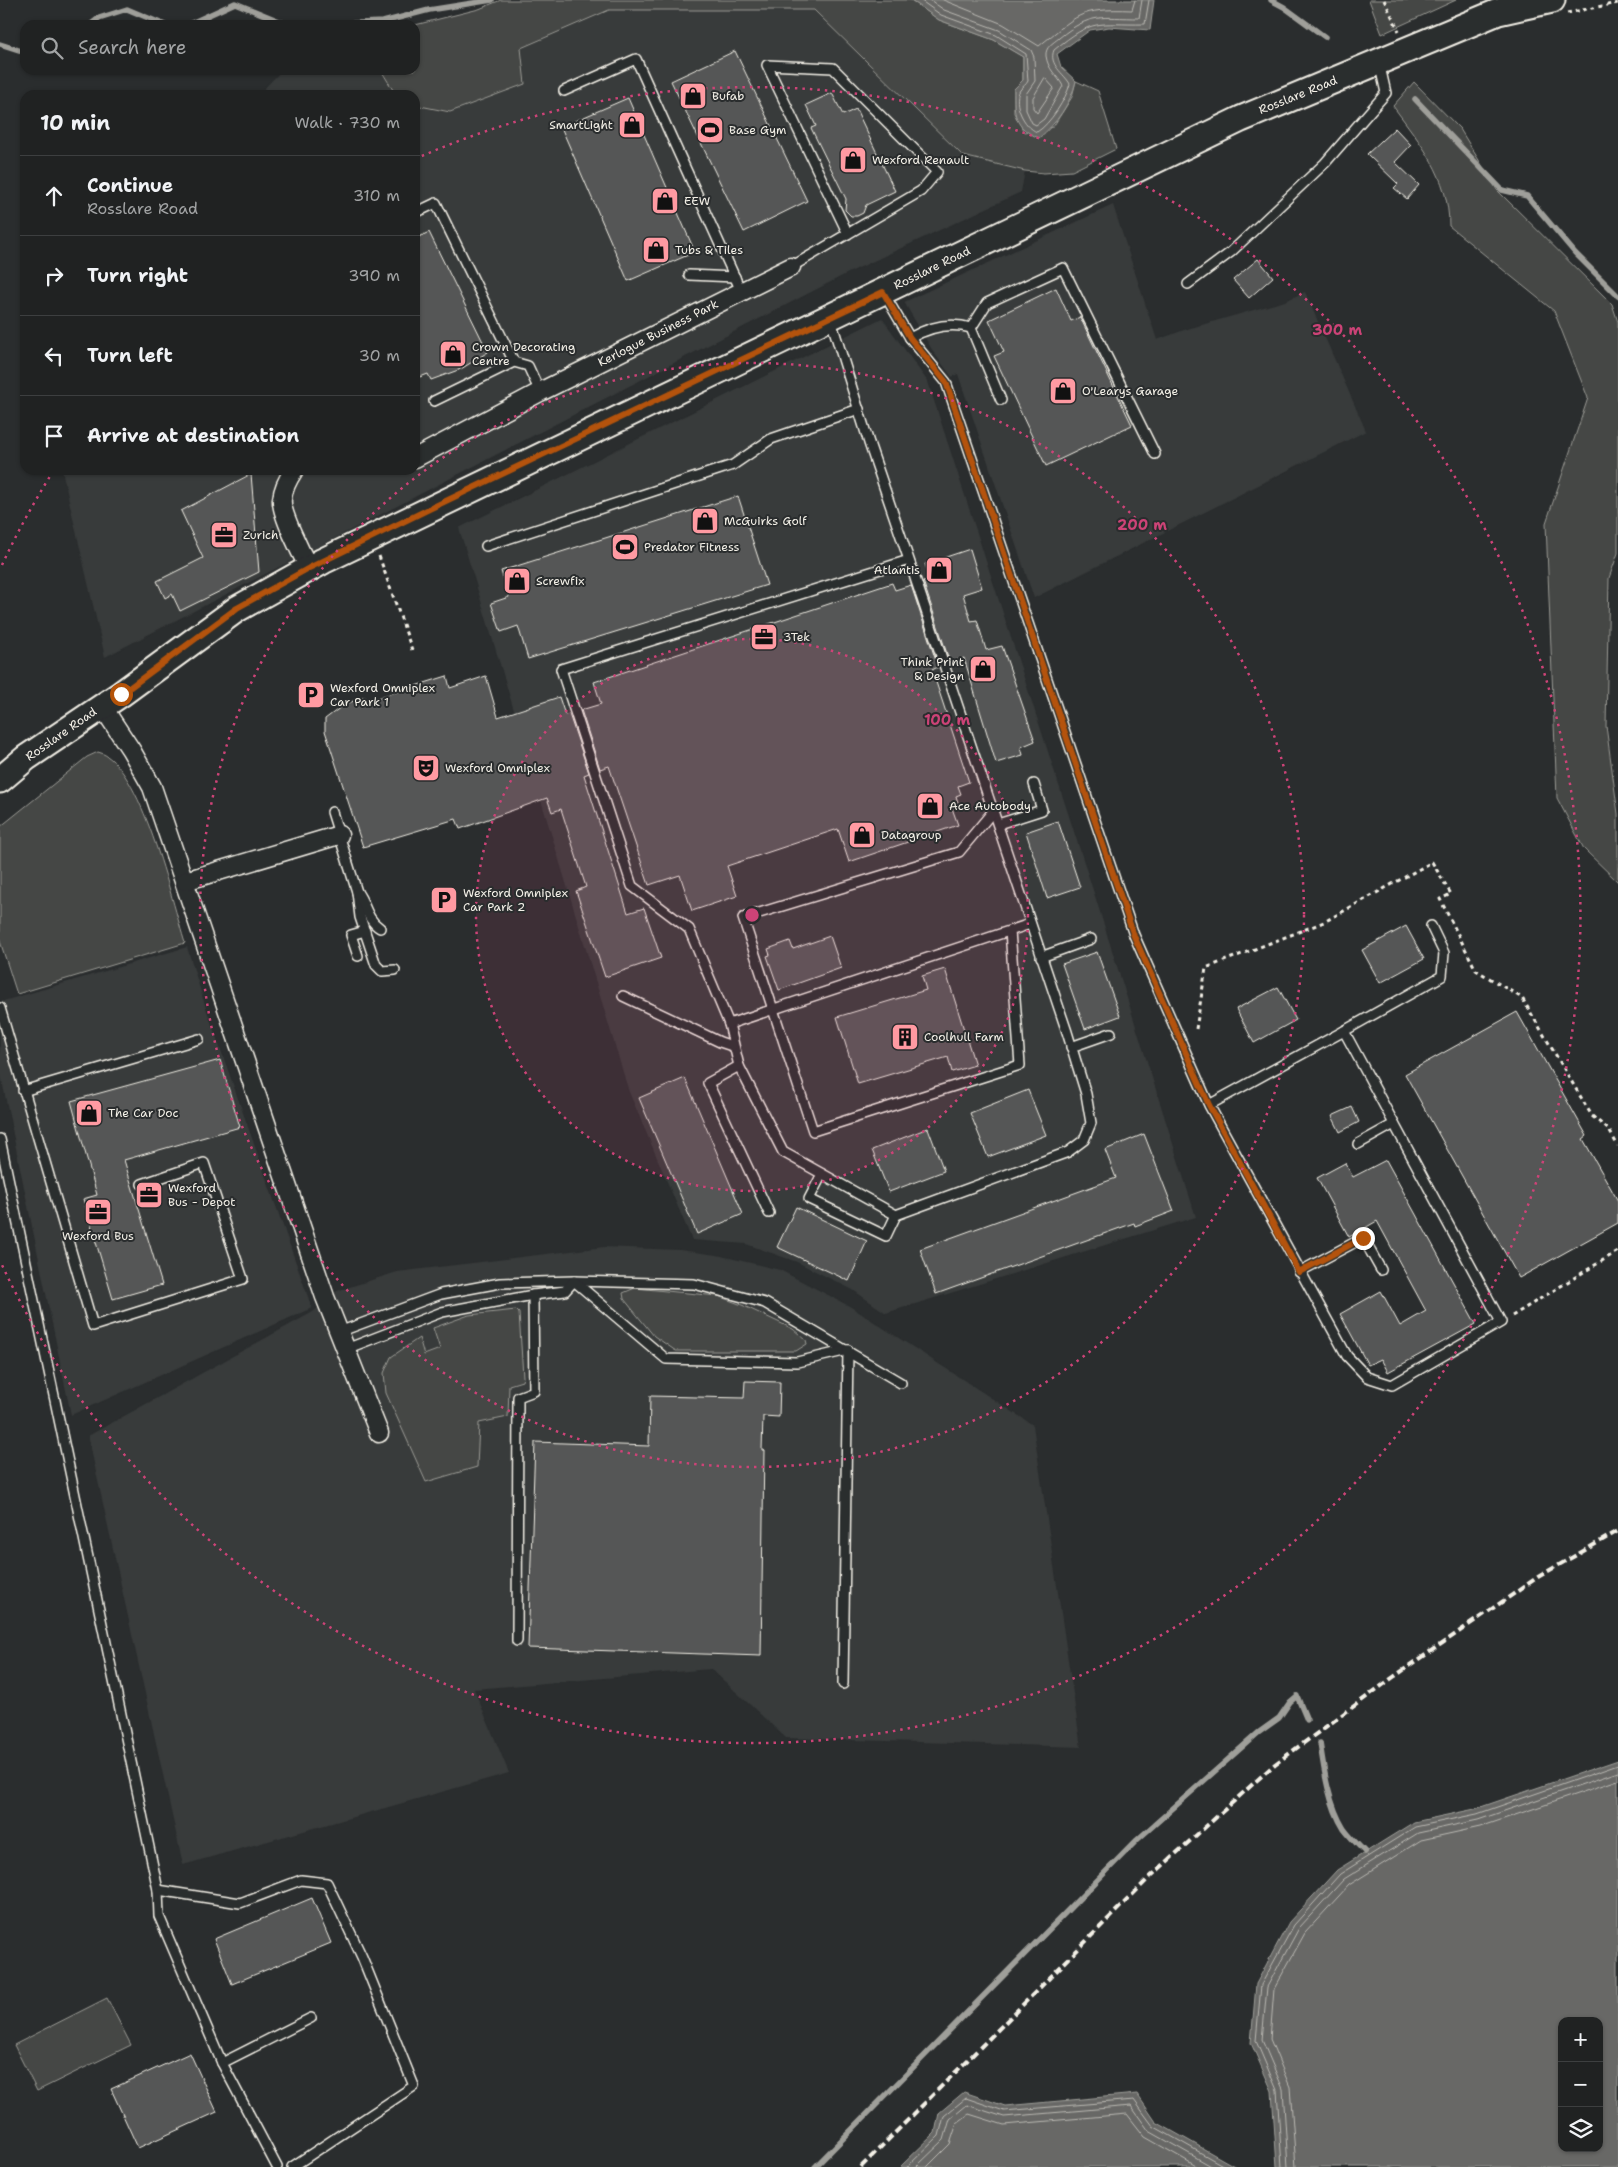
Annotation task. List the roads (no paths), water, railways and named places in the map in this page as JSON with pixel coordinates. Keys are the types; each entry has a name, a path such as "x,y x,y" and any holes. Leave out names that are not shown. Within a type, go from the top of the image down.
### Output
{"main road":[{"name":"Rosslare Road","path":"0,780 26,758 102,706 237,608 309,568 1241,119 1498,12 1552,0"}],"street":[{"name":"Kerlogue Business Park","path":"420,455 738,284 791,267"},
{"path":"291,475 286,483 281,501 290,529 309,568"},
{"path":"102,706 131,750 152,787 322,1288 379,1433"},
{"path":"185,882 339,835"}],"lane":[{"path":"564,91 636,59 738,284"},
{"path":"1188,284 1231,252 1325,163 1386,94 1379,62"},
{"name":"Kerlogue Business Park","path":"791,267 921,192 937,172 833,68 766,66 848,234"},
{"path":"420,211 436,203 514,362"},
{"path":"971,328 988,303 1063,268 1155,454"},
{"path":"689,275 738,284"},
{"path":"883,292 910,338 946,382 1134,936 1209,1105 1299,1272 1347,1356 1367,1377 1392,1385 1501,1322 1344,1031"},
{"path":"822,1174 809,1199 886,1236 896,1215 1068,1152 1084,1140 1091,1123 1086,1094 1071,1047 830,317"},
{"path":"910,338 933,328 958,324 971,328"},
{"path":"971,328 1001,400"},
{"path":"434,401 514,362 528,366 540,392"},
{"path":"486,546 733,465 771,439 859,409"},
{"path":"896,1215 783,1152 739,1066 732,1046 729,1024 689,929 632,886 561,669 909,560"},
{"path":"998,824 1042,810 1034,784"},
{"path":"994,810 959,852 743,918 813,1130 1020,1065 1010,931"},
{"path":"332,812 357,892 357,905 364,931 376,965 382,971 395,970"},
{"path":"357,892 364,900 371,922 380,928"},
{"path":"729,1024 1030,924"},
{"path":"1209,1105 1442,976 1444,953 1431,926"},
{"path":"358,956 351,935 364,931"},
{"path":"1041,957 1091,939"},
{"path":"623,996 732,1046"},
{"path":"0,1008 93,1326 243,1279 204,1164 142,1184"},
{"path":"1071,1047 1111,1033"},
{"path":"23,1090 199,1038"},
{"path":"739,1066 708,1083 769,1213"},
{"path":"1358,1144 1394,1124"},
{"path":"0,1139 158,1890 159,1916 222,2063 277,2167"},
{"path":"1299,1272 1363,1238 1381,1270"},
{"path":"339,1332 441,1294 500,1283 574,1281 694,1284 765,1303 848,1350 901,1383"},
{"path":"346,1349 442,1312 533,1294 565,1291 574,1281"},
{"path":"574,1281 666,1359 798,1362 848,1350"},
{"path":"517,1641 518,1398 534,1391 533,1294"},
{"path":"843,1684 848,1350"},
{"path":"158,1890 240,1903 301,1880 327,1883 362,1957 414,2086 292,2167"},
{"path":"222,2063 311,2018"}],"water":[{"path":"911,0 1154,0 1150,30 1109,27 1090,30 1057,54 1061,67 1076,81 1062,112 1039,138 1024,129 1015,113 1014,89 1023,80 1023,57 994,40 939,20"},
{"path":"1618,1760 1618,2167 1277,2167 1272,2091 1251,2043 1256,1984 1289,1922 1337,1870 1414,1822 1475,1809"},
{"path":"964,2092 1005,2106 1137,2094 1156,2122 1236,2167 900,2167 935,2133 939,2113"}],"waterway":[{"path":"391,20 429,10 492,0"},
{"path":"1271,0 1284,7 1325,37"},
{"path":"198,20 235,3 277,20"},
{"path":"96,20 127,9 153,20"},
{"path":"0,44 20,50"},
{"path":"1415,99 1502,190 1527,196 1575,253 1618,296"},
{"path":"815,2167 1137,1840 1258,1733 1279,1718 1290,1702 1297,1696 1307,1720"},
{"path":"1320,1743 1325,1776 1334,1809 1344,1829 1365,1852"}],"railway":[{"path":"861,2167 1149,1878 1275,1764 1395,1676 1538,1577 1618,1531"}],"place":[{"name":"Bufab","path":"693,96"},
{"name":"SmartLight","path":"632,125"},
{"name":"Base Gym","path":"710,130"},
{"name":"Wexford Renault","path":"853,160"},
{"name":"EEW","path":"665,201"},
{"name":"Tubs & Tiles","path":"656,250"},
{"name":"Crown Decorating Centre","path":"453,354"},
{"name":"O'Learys Garage","path":"1063,391"},
{"name":"McGuirks Golf","path":"705,521"},
{"name":"Zurich","path":"224,535"},
{"name":"Predator Fitness","path":"625,547"},
{"name":"Atlantis","path":"939,570"},
{"name":"Screwfix","path":"517,581"},
{"name":"3Tek","path":"764,637"},
{"name":"Think Print & Design","path":"983,669"},
{"name":"Wexford Omniplex Car Park 1","path":"311,695"},
{"name":"Wexford Omniplex","path":"426,768"},
{"name":"Ace Autobody","path":"930,806"},
{"name":"Datagroup","path":"862,835"},
{"name":"Wexford Omniplex Car Park 2","path":"444,900"},
{"name":"Coolhull Farm","path":"905,1037"},
{"name":"The Car Doc","path":"89,1113"},
{"name":"Wexford Bus - Depot","path":"149,1195"},
{"name":"Wexford Bus","path":"98,1212"}]}
